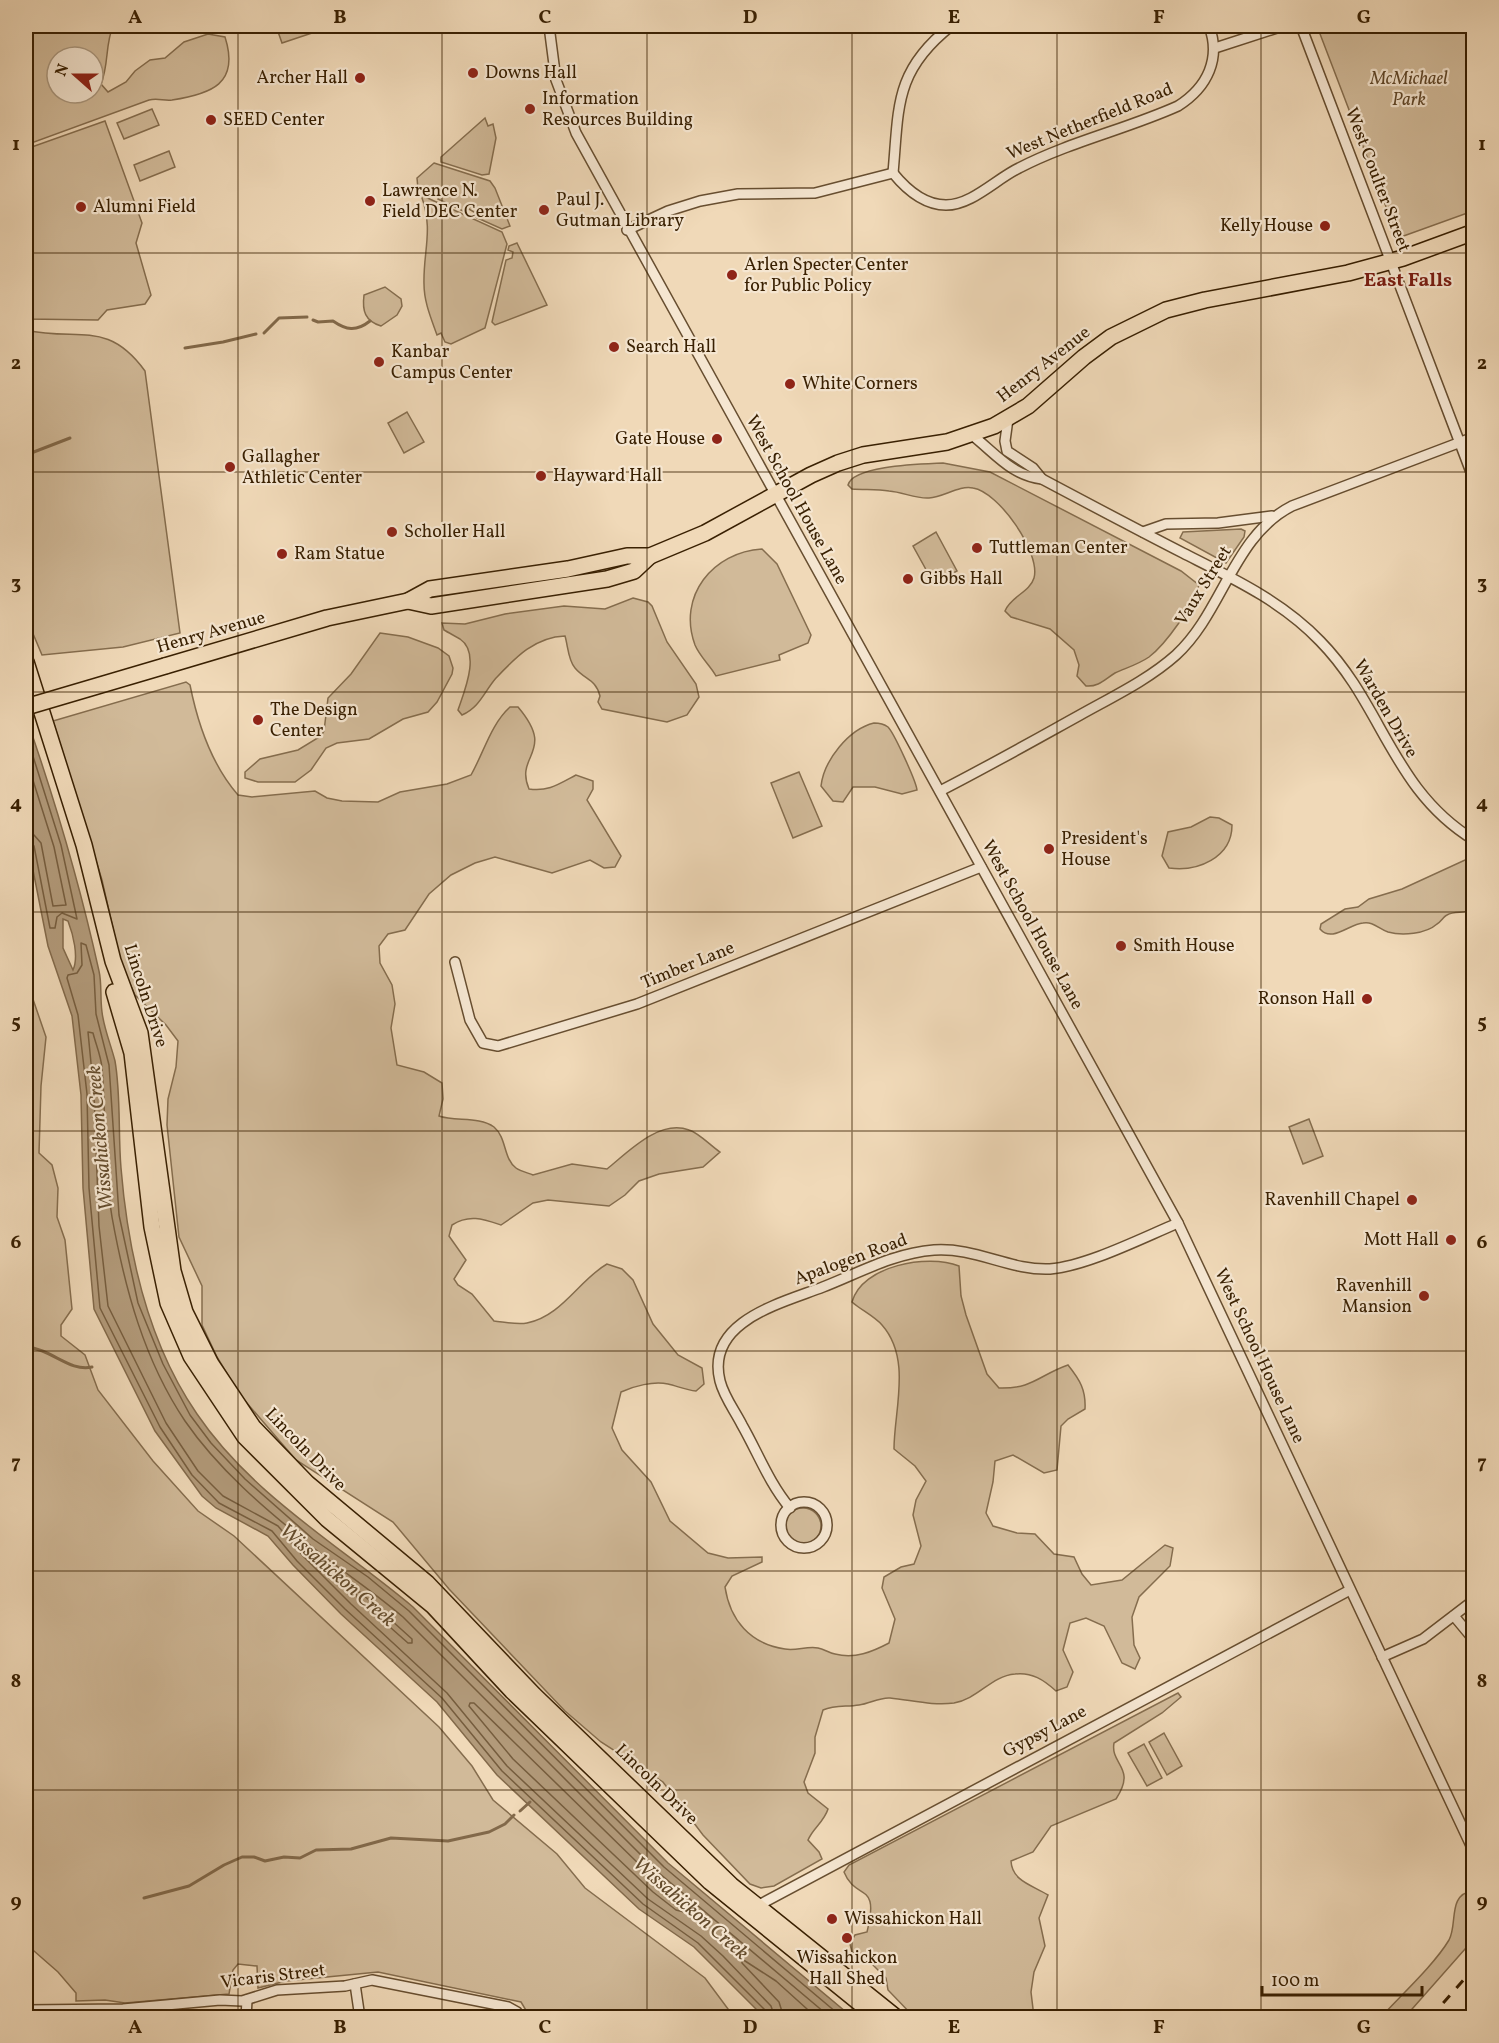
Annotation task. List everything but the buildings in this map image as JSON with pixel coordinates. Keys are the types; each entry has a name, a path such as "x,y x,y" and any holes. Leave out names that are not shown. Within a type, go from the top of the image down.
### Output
{"main road":[{"name":"Henry Avenue","path":"26,707 327,618 408,601 432,606 586,584 634,571 650,556 705,533 811,474 852,458 947,442 972,435 1008,419 1040,397 1095,348 1124,329 1152,316 1191,302 1299,284 1390,262 1473,232"},
{"name":"Lincoln Drive","path":"26,662 78,828 113,961 140,1033 173,1271 184,1312 210,1364 253,1427 293,1470 335,1509 427,1583 555,1715 715,1870 897,2018"},
{"name":"Lincoln Drive","path":"26,696 72,837 101,952 128,1033 150,1208 163,1284 175,1321 201,1372 245,1437 299,1492 433,1606 512,1691 710,1882 878,2018"}],"street":[{"name":"West School House Lane","path":"549,26 554,72 566,112 627,230 1178,1223 1473,1852"},
{"path":"627,230 668,211 700,201 738,194 815,194 893,173 897,111 905,84 920,56 951,26"},
{"path":"1209,26 1215,48 1283,26"},
{"name":"West Coulter Street","path":"1301,26 1473,480"},
{"name":"West Netherfield Road","path":"893,173 908,189 926,201 946,206 966,202 1023,166 1178,106 1195,93 1203,83 1215,48"},
{"name":"Warden Drive","path":"1008,419 1005,441 1007,451 1033,468 1042,479"},
{"name":"Warden Drive","path":"972,435 1009,468 1027,477 1042,479 1230,578 1283,609 1322,643 1357,686 1396,762 1414,787 1437,813 1473,840"},
{"name":"Vaux Street","path":"940,792 1114,696 1162,666 1195,634 1256,534 1275,516 1292,506 1473,437"},
{"path":"1143,532 1164,525 1218,523 1275,516"},
{"name":"Timber Lane","path":"455,962 474,1029 483,1043 498,1046 575,1021 621,1010 981,867"},
{"name":"Apalogen Road","path":"790,1508 767,1475 720,1382 722,1349 738,1325 762,1311 903,1255 932,1250 959,1250 1028,1268 1051,1269 1079,1262 1178,1223"},
{"path":"803,1503 811,1504 823,1512 827,1527 825,1534 815,1545 801,1548 788,1541 781,1528 782,1521 790,1508 803,1503"},
{"name":"Gypsy Lane","path":"757,1906 1350,1590"},
{"path":"1382,1657 1423,1639 1473,1600"},
{"path":"1454,1616 1473,1640"},
{"name":"Vicaris Street","path":"26,2010 106,2013 247,2000 277,1990 356,1984 368,1980 508,2007 521,2016"},
{"path":"356,1984 360,2018"},
{"path":"246,2018 247,2000"}],"green space":[{"path":"34,26 113,26 105,69 105,45 45,45 45,105 105,105 105,89 108,92 126,82 135,71 150,60 165,58 184,42 208,34 225,37 229,66 219,84 210,90 172,100 149,100 26,145 26,37"},
{"path":"276,26 333,26 282,43"},
{"name":"McMichael Park","path":"1317,26 1473,26 1473,211 1398,238"},
{"path":"152,109 159,125 124,139 117,123"},
{"path":"485,118 488,126 493,124 496,138 489,174 482,175 441,162 441,157"},
{"name":"Alumni Field","path":"105,121 142,223 136,243 151,295 145,304 107,310 98,320 26,319 26,149"},
{"path":"169,151 175,167 140,181 134,165"},
{"path":"434,163 490,181 510,226 502,229 473,216 474,212 469,209 465,212 438,199 439,195 431,191 428,194 418,189 417,178"},
{"path":"421,195 502,232 507,244 485,328 451,344 445,342 441,333 437,335 425,297 427,219"},
{"path":"517,243 547,305 495,325 492,322 506,260 512,258 513,252 508,250 509,246"},
{"path":"385,287 401,299 402,306 397,315 381,326 371,321 366,315 364,295"},
{"path":"26,330 105,338 118,344 145,371 180,633 123,647 42,655 26,617"},
{"path":"407,412 424,442 404,453 388,423"},
{"path":"943,463 990,472 1181,571 1199,585 1185,614 1171,634 1149,657 1098,684 1086,686 1077,676 1079,665 1074,650 1050,629 1011,617 1005,611 1011,602 1032,583 1034,567 1025,540 1006,512 994,500 973,488 962,488 935,497 924,498 884,490 852,489 848,485 853,478 862,473 906,465"},
{"path":"1241,529 1245,531 1244,537 1226,563 1180,538 1183,532"},
{"path":"936,532 957,571 934,584 913,546"},
{"path":"762,549 777,564 811,635 808,643 779,655 780,660 716,676 695,645 691,627 691,610 695,594 703,580 728,558"},
{"path":"633,598 648,602 652,606 667,642 696,684 699,697 687,715 667,722 602,709 598,702 600,696 596,686 573,665 565,636 554,637 535,644 496,678 473,708 462,715 458,710 469,673 469,653 466,645 460,639 444,630 442,623 465,624 505,614 564,606 605,609"},
{"path":"380,633 408,637 438,648 449,656 453,668 452,674 437,702 428,712 403,719 369,739 337,743 326,748 311,770 295,782 258,782 245,778 245,772 260,759 298,750 321,736 324,731 328,698 351,674"},
{"path":"186,682 190,685 197,715 213,757 238,795 252,797 315,791 327,798 342,801 378,802 400,792 447,784 471,775 493,730 510,707 518,707 529,722 534,734 535,744 526,768 529,789 548,788 576,775 593,781 593,789 587,800 621,856 615,867 604,868 590,860 552,873 495,857 475,863 451,875 429,894 405,930 388,934 379,946 380,963 392,985 395,1004 391,1028 397,1065 424,1072 442,1083 443,1099 439,1116 481,1121 494,1127 501,1137 512,1164 533,1175 572,1164 607,1169 634,1146 666,1129 689,1130 720,1152 703,1167 659,1174 639,1181 609,1206 548,1200 533,1203 501,1225 476,1219 458,1222 452,1225 449,1236 466,1260 454,1279 458,1285 472,1294 494,1321 523,1324 539,1319 560,1305 607,1264 622,1269 633,1280 653,1324 678,1355 702,1368 704,1384 696,1391 656,1383 621,1392 612,1428 622,1450 651,1482 670,1521 708,1553 728,1558 762,1557 762,1562 732,1576 725,1587 732,1610 744,1628 752,1636 773,1646 789,1649 818,1648 849,1656 863,1654 889,1643 895,1619 882,1588 884,1577 901,1567 914,1564 921,1546 913,1515 916,1500 926,1481 915,1466 894,1449 899,1369 897,1353 891,1338 879,1322 852,1302 858,1289 882,1271 914,1262 931,1261 959,1266 961,1296 966,1315 987,1374 999,1388 1028,1384 1068,1365 1083,1391 1085,1409 1061,1426 1057,1470 1044,1473 1013,1455 995,1461 986,1513 993,1526 1017,1533 1035,1534 1054,1554 1074,1557 1082,1574 1091,1585 1122,1580 1165,1545 1173,1548 1170,1566 1139,1597 1132,1617 1134,1645 1140,1658 1135,1669 1122,1663 1104,1626 1086,1618 1070,1623 1063,1650 1073,1672 1067,1687 1056,1691 1037,1678 1027,1674 1015,1674 999,1679 963,1701 954,1703 886,1698 823,1710 815,1737 815,1753 804,1782 808,1793 828,1809 808,1840 822,1859 774,1886 761,1888 750,1884 703,1835 663,1782 601,1742 565,1711 449,1589 393,1522 296,1460 240,1395 217,1357 202,1325 202,1286 179,1237 167,1125 168,1099 176,1067 178,1041 166,1025 135,995 121,964 102,880 53,721"},
{"path":"874,723 885,725 891,731 917,790 902,794 875,787 853,787 843,802 833,801 821,786 832,756 847,739 865,726"},
{"path":"799,772 822,826 793,838 771,783"},
{"path":"1210,817 1219,818 1232,825 1226,846 1219,854 1201,865 1191,868 1169,868 1162,856 1168,832 1191,827"},
{"path":"1465,860 1473,860 1473,908 1470,910 1450,914 1427,930 1414,933 1388,932 1367,923 1358,924 1335,934 1325,933 1320,929 1321,924 1345,909 1358,907 1369,899 1402,889"},
{"path":"26,979 46,1037 41,1086 39,1153 52,1165 58,1188 57,1217 65,1240 72,1309 61,1325 61,1336 85,1355 98,1390 153,1461 198,1511 234,1536 439,1727 472,1766 493,1800 557,1854 585,1888 705,1978 734,2017 530,2017 521,2002 378,1972 286,1981 258,1988 257,1966 238,1964 233,1970 229,1994 125,2003 105,2000 76,2001 76,1993 58,1972 26,1944"},
{"path":"1309,1119 1323,1156 1303,1164 1289,1127"},
{"path":"803,1508 816,1513 821,1526 816,1539 803,1544 790,1539 785,1526 790,1513"},
{"path":"1178,1693 1181,1697 1162,1713 1114,1743 1116,1757 1124,1773 1122,1788 1116,1799 1051,1826 1033,1852 1011,1861 1012,1868 1019,1878 1048,1895 1039,1918 1045,1946 1034,1972 1031,1992 1034,2017 914,2017 888,1990 886,1978 868,1960 852,1952 850,1944 855,1935 867,1932 871,1905 869,1898 854,1887 844,1872 849,1865"},
{"path":"1164,1733 1182,1766 1167,1775 1149,1742"},
{"path":"1144,1744 1162,1778 1147,1786 1128,1753"},
{"path":"1473,1891 1473,1940 1405,2017 1381,2017 1443,1950 1452,1933 1456,1904 1465,1893"}],"water":[{"name":"Wissahickon Creek","path":"26,717 66,843 99,971 101,1007 117,1074 124,1200 135,1264 143,1296 165,1358 197,1414 219,1443 270,1494 413,1607 668,1863 852,2017 764,2017 694,1947 639,1909 497,1775 437,1702 341,1614 268,1536 216,1508 202,1496 155,1431 94,1309 83,1188 81,1095 72,1016 48,946 26,835","holes":["63,919 68,921 75,952 73,970 63,948"]}],"waterway":[{"path":"264,333 279,318 307,317"},
{"path":"313,320 333,321 351,328 360,327 370,321"},
{"path":"185,348 256,334"},
{"path":"26,455 70,438"},
{"path":"26,1347 76,1366 92,1367"},
{"path":"520,1811 530,1802"},
{"path":"144,1898 189,1886 242,1857 254,1857 265,1861 284,1857 300,1858 316,1850 351,1849 391,1838 448,1841 489,1832 505,1824 514,1815"}],"railway":[{"path":"1430,2018 1474,1968"}],"place":[{"name":"Downs Hall","path":"473,73"},
{"name":"Archer Hall","path":"360,78"},
{"name":"Information Resources Building","path":"530,109"},
{"name":"SEED Center","path":"211,120"},
{"name":"Lawrence N. Field DEC Center","path":"370,201"},
{"name":"Alumni Field","path":"81,207"},
{"name":"Paul J. Gutman Library","path":"544,210"},
{"name":"Kelly House","path":"1325,226"},
{"name":"Arlen Specter Center for Public Policy","path":"732,275"},
{"name":"Search Hall","path":"614,347"},
{"name":"Kanbar Campus Center","path":"379,362"},
{"name":"White Corners","path":"790,384"},
{"name":"Gate House","path":"717,439"},
{"name":"Gallagher Athletic Center","path":"230,467"},
{"name":"Hayward Hall","path":"541,476"},
{"name":"Scholler Hall","path":"392,532"},
{"name":"Tuttleman Center","path":"977,548"},
{"name":"Ram Statue","path":"282,554"},
{"name":"Gibbs Hall","path":"908,579"},
{"name":"The Design Center","path":"258,720"},
{"name":"President's House","path":"1049,849"},
{"name":"Smith House","path":"1121,946"},
{"name":"Ronson Hall","path":"1367,999"},
{"name":"Ravenhill Chapel","path":"1412,1200"},
{"name":"Mott Hall","path":"1451,1240"},
{"name":"Ravenhill Mansion","path":"1424,1296"},
{"name":"Wissahickon Hall","path":"832,1919"},
{"name":"Wissahickon Hall Shed","path":"847,1938"}],"district":[{"name":"East Falls","path":"1408,281"}]}
